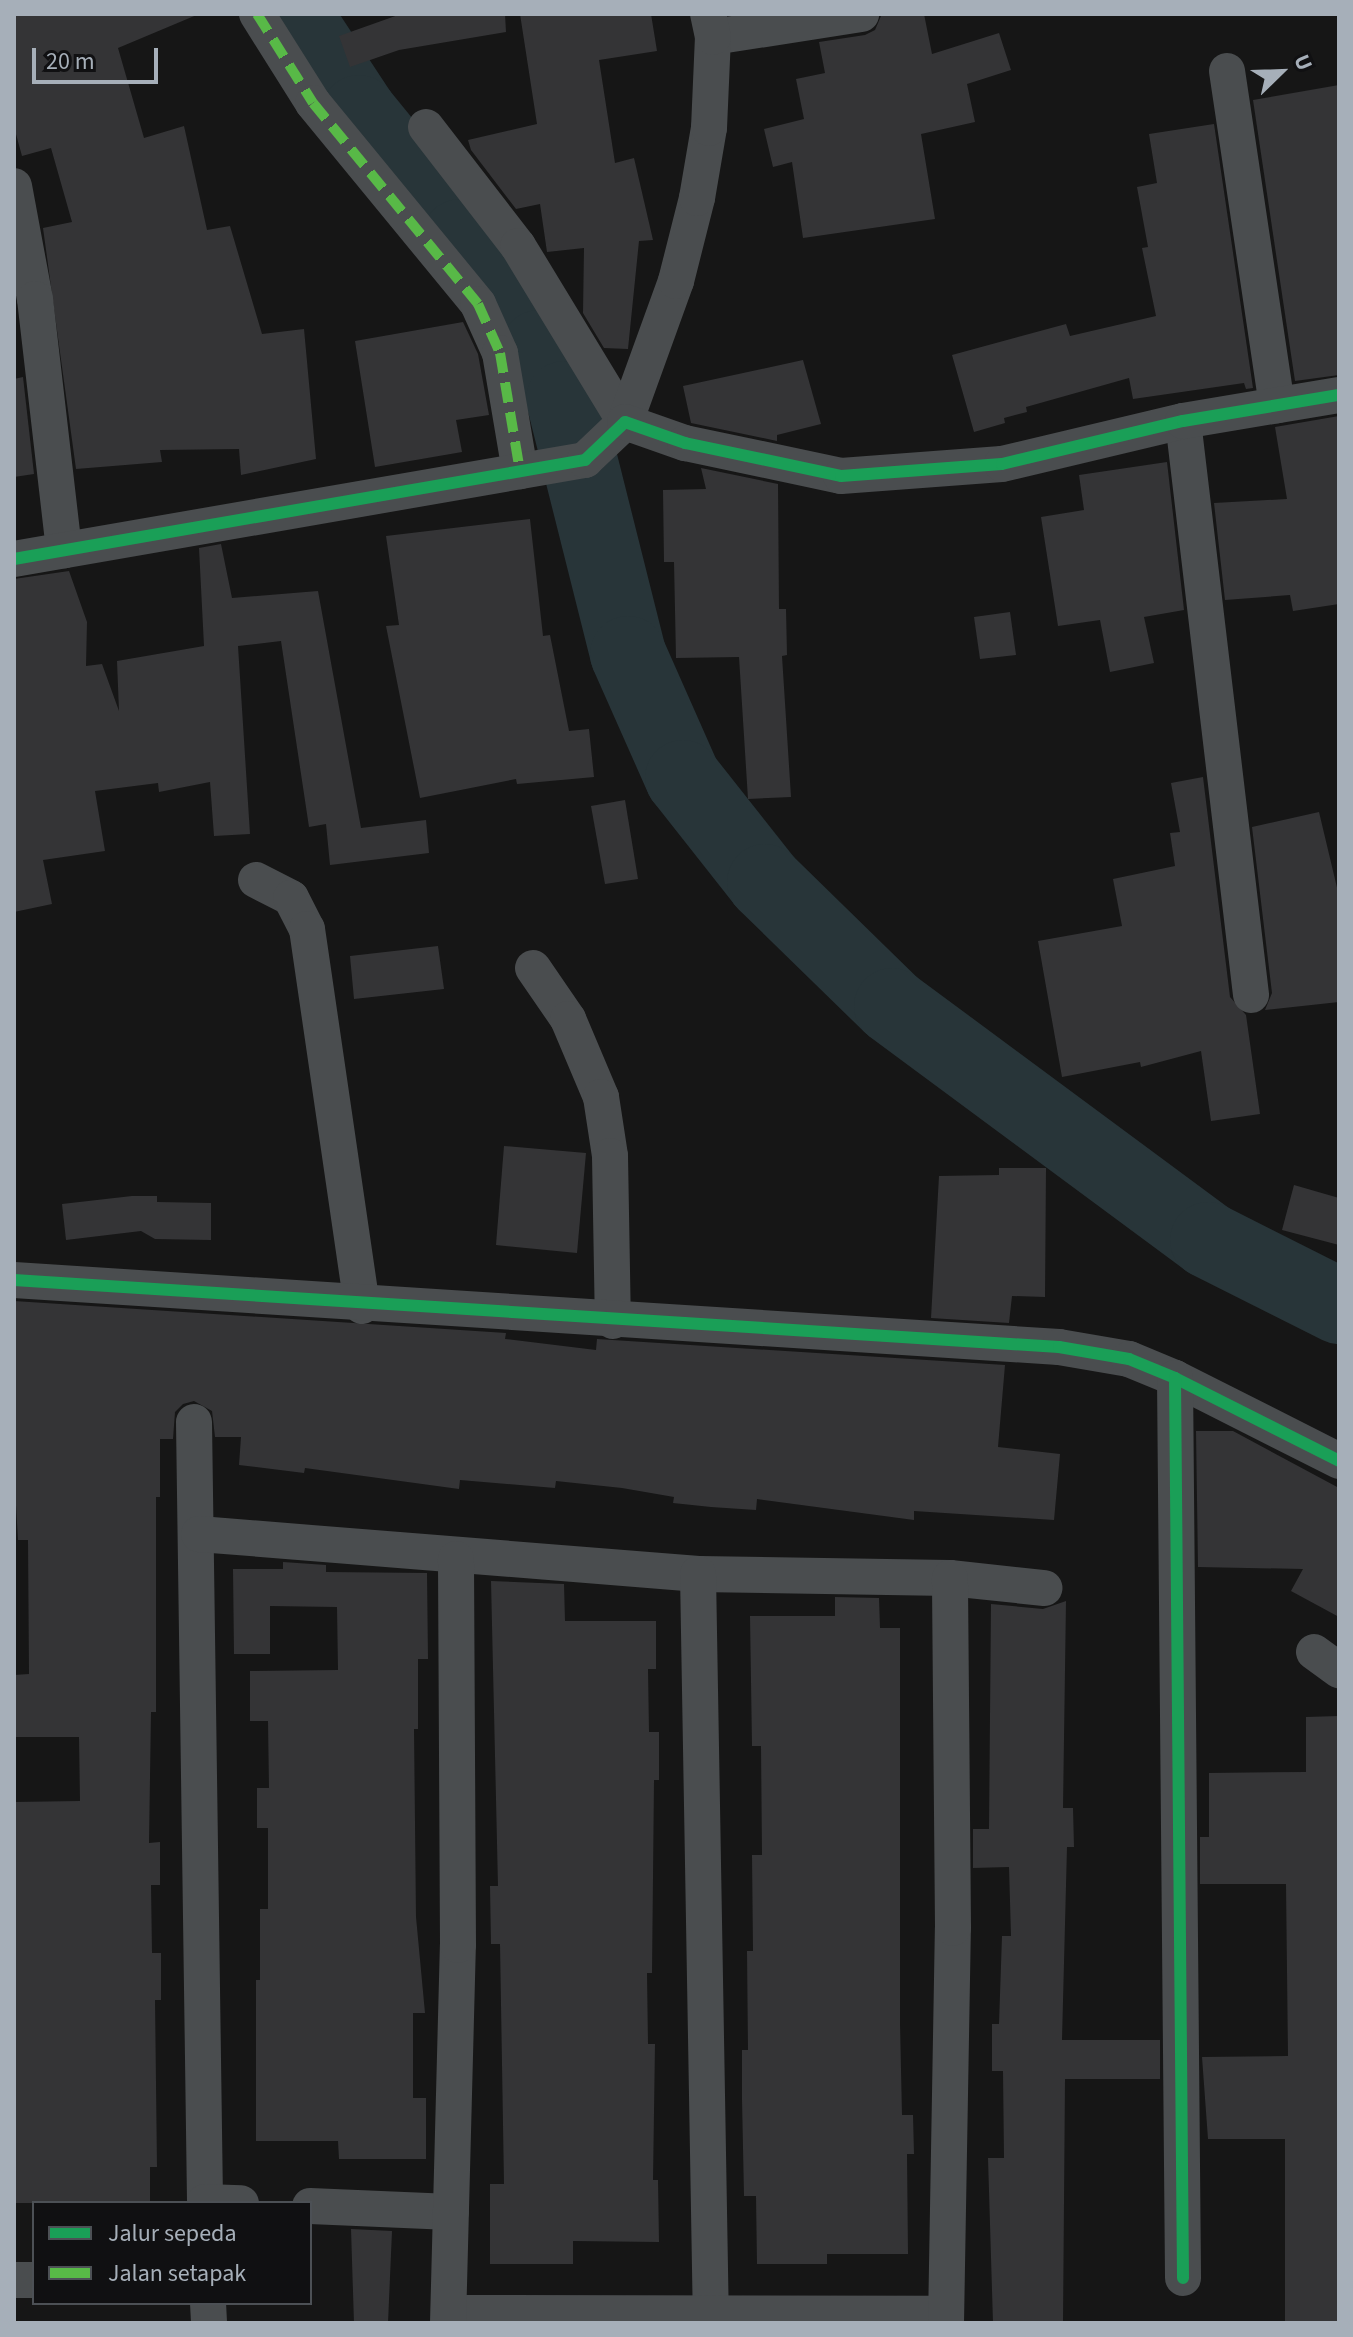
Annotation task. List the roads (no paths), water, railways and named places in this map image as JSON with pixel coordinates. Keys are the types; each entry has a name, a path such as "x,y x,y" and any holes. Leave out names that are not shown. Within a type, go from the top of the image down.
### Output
{"street":[{"path":"257,14 313,103 478,304 500,353 524,470"},
{"path":"14,559 585,460 625,422 676,281 697,198 709,128 711,26 861,14"},
{"path":"1227,71 1277,405"},
{"path":"426,127 518,246 625,422 685,443 841,476 1002,464 1183,421 1339,395"},
{"path":"14,186 35,299 64,550"},
{"path":"1183,421 1251,995"},
{"path":"256,880 291,898 302,911 362,1306"},
{"path":"533,968 568,1019 601,1097 610,1156 613,1321"},
{"path":"14,1280 362,1306 1059,1347 1129,1359 1175,1378 1339,1461"},
{"path":"1175,1378 1183,2278"},
{"path":"194,1422 199,1534 205,2201"},
{"path":"199,1534 456,1559 698,1574 950,1578 1044,1588"},
{"path":"456,1559 458,1945 448,2318 946,2318 953,1928 950,1578"},
{"path":"698,1574 711,2318"},
{"path":"312,2206 451,2212"}],"waterway":[{"path":"294,14 359,113 460,237 539,348 564,399 628,654 683,778 765,882 892,1006 1208,1240 1339,1306"}]}
